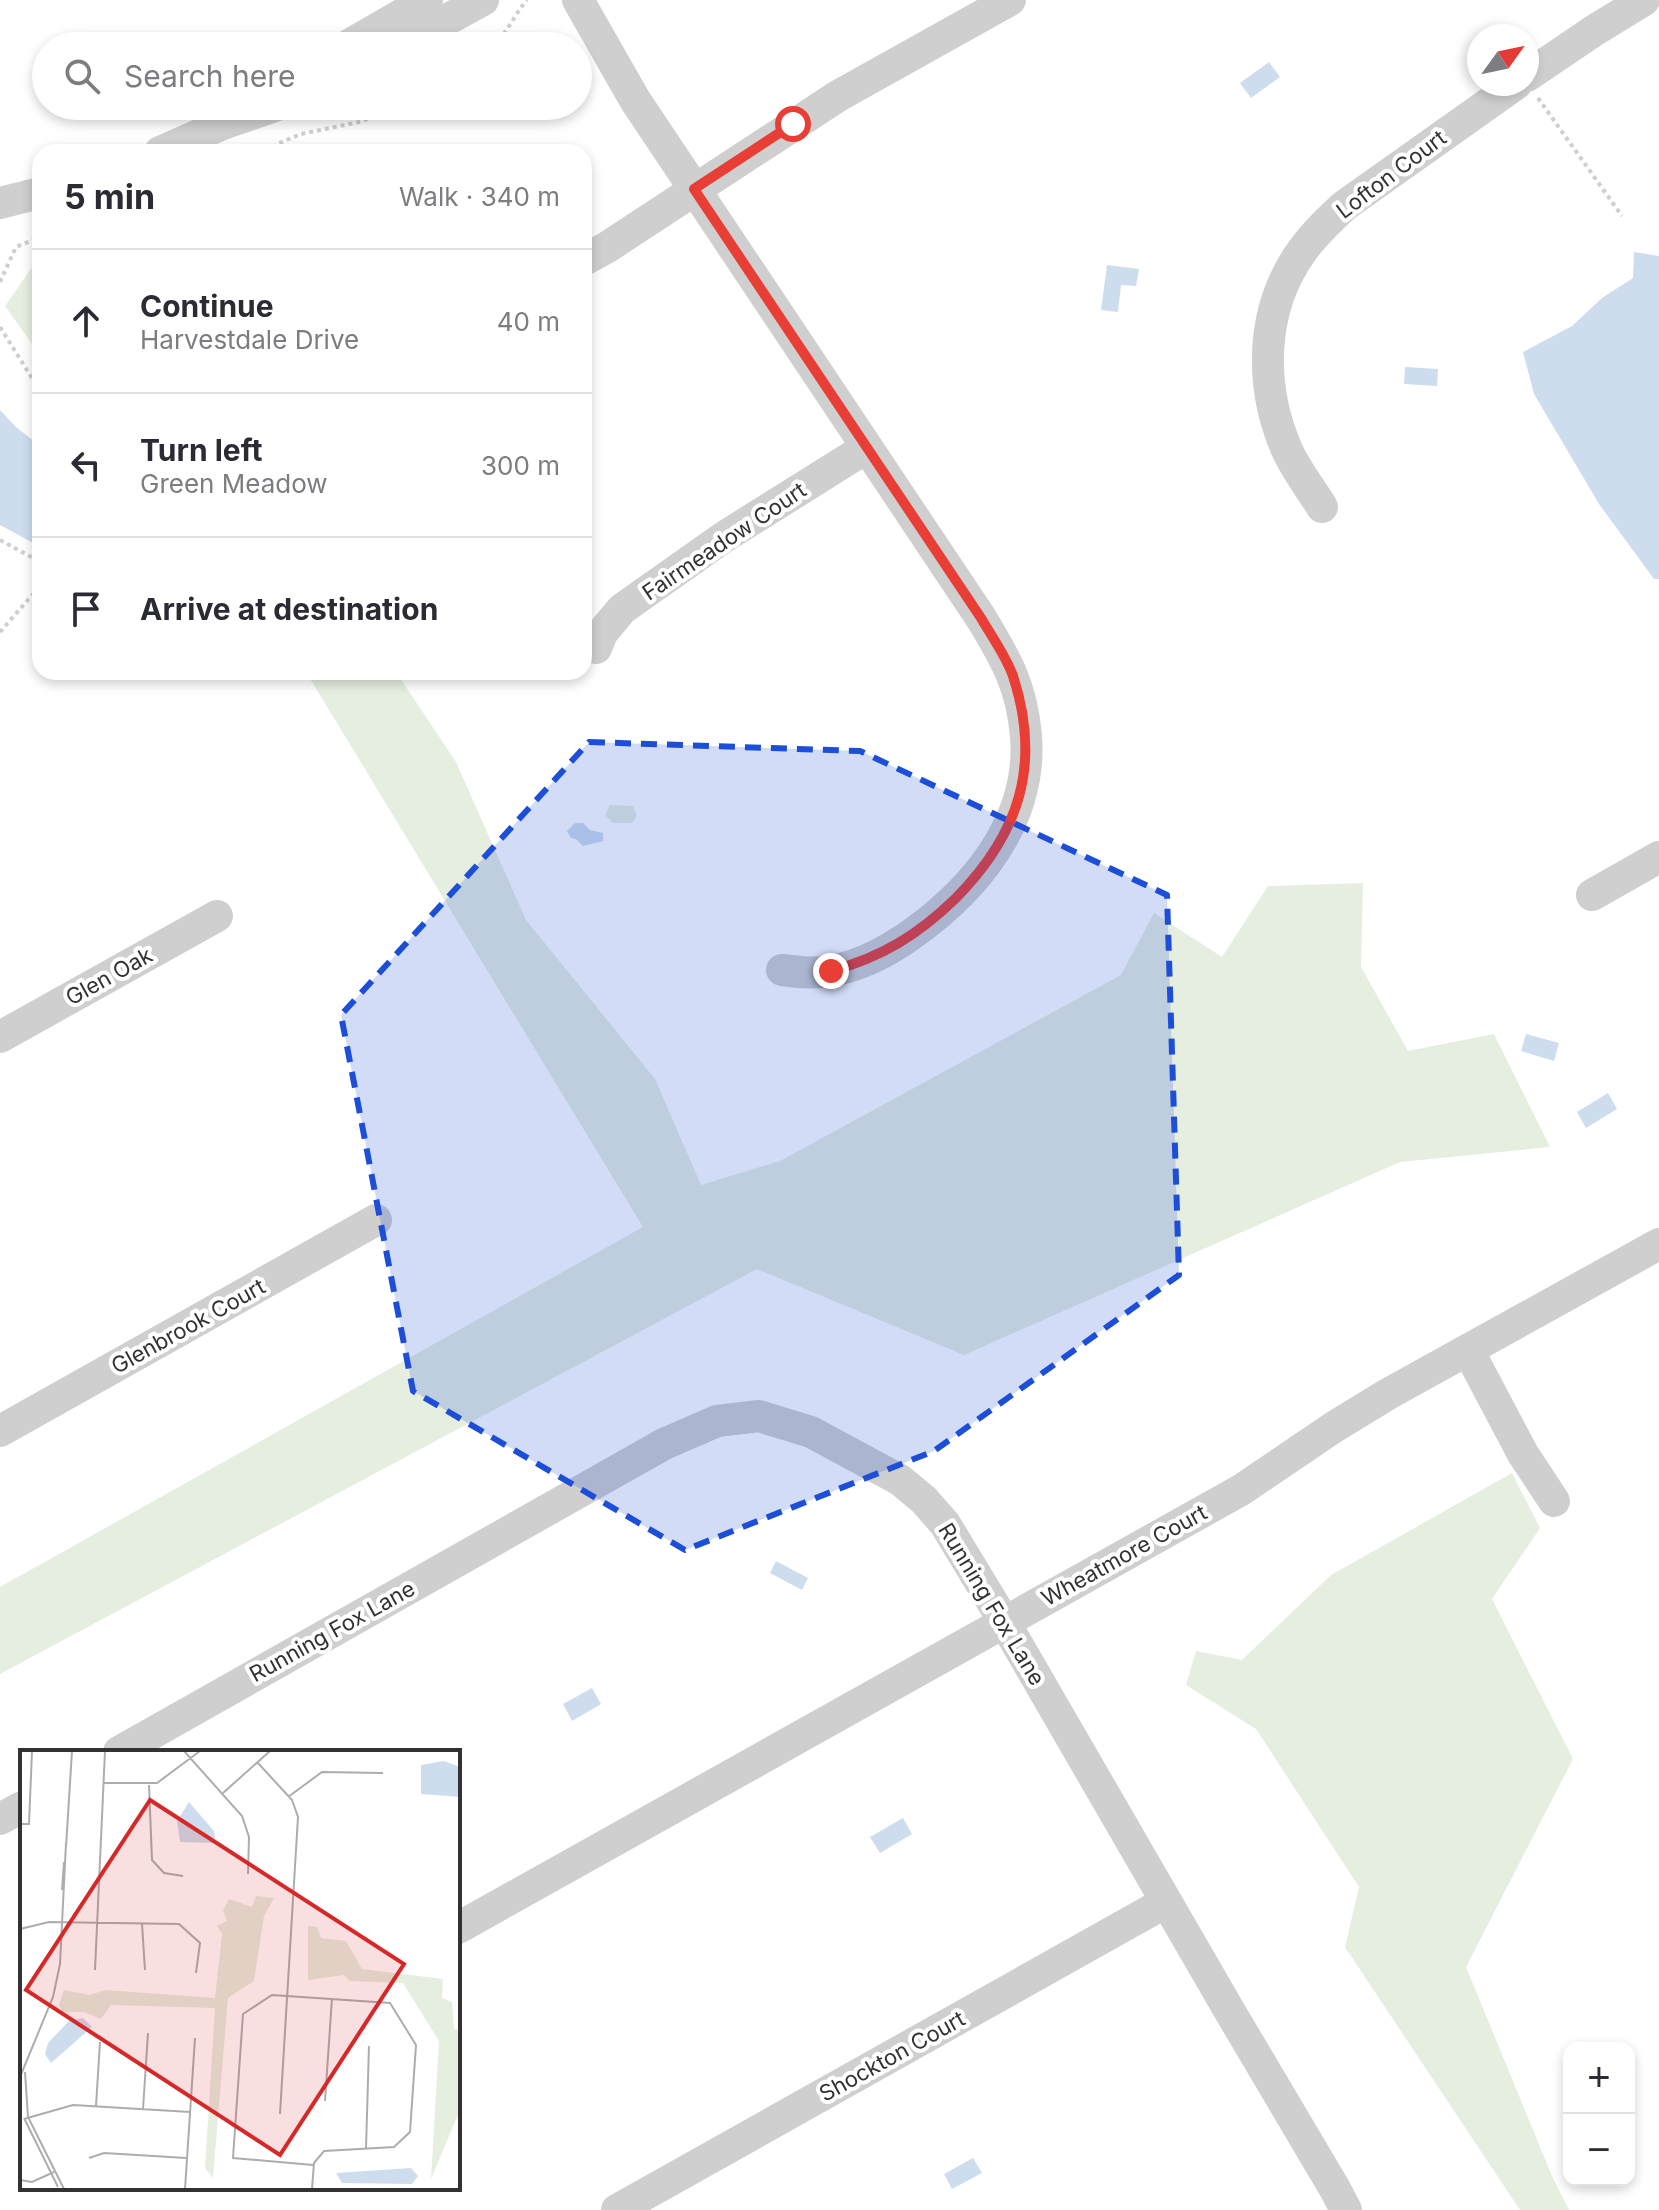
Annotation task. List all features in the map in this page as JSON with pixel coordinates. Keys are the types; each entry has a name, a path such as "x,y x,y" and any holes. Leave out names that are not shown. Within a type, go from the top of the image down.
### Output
{"street":[{"path":"371,32 427,0"},
{"path":"425,32 483,0"},
{"path":"578,0 635,100 981,618 1013,674 1021,706 1026,738 1025,771 1015,811 998,848 979,875 944,909 906,939 863,962 815,973 782,970"},
{"path":"592,256 838,96 1010,0"},
{"name":"Lofton Court","path":"1539,75 1595,30 1644,0"},
{"name":"Lofton Court","path":"1322,507 1289,453 1277,423 1270,391 1268,343 1274,311 1285,281 1310,240 1344,206 1509,96"},
{"path":"223,124 229,120"},
{"path":"178,144 235,120"},
{"path":"0,203 32,195"},
{"name":"Fairmeadow Court","path":"596,648 602,633 622,609 724,537 866,448"},
{"path":"1592,895 1659,857"},
{"name":"Glen Oak","path":"0,1037 217,916"},
{"name":"Glenbrook Court","path":"0,1431 376,1220"},
{"name":"Wheatmore Court","path":"460,1927 1241,1490 1334,1427 1659,1244"},
{"path":"1468,1350 1523,1454 1554,1501"},
{"name":"Running Fox Lane","path":"123,1750 650,1451 717,1421 759,1416 811,1432 900,1480 924,1500 945,1524 1346,2210"},
{"path":"0,1819 20,1808"},
{"name":"Shockton Court","path":"617,2210 1166,1902"}],"path":[{"path":"507,32 519,8 527,0"},
{"path":"1534,96 1622,216"},
{"path":"277,144 301,134 365,120"},
{"path":"0,282 16,247 32,240"},
{"path":"0,327 32,378"},
{"path":"0,540 32,557"},
{"path":"0,632 32,595"}],"highlighted area":[{"path":"589,742 860,751 1167,895 1179,1275 934,1451 685,1550 413,1391 341,1015"}],"shaded area":[{"path":"32,267 32,344 5,306"},
{"path":"311,680 401,680 456,762 526,920 655,1079 701,1185 780,1161 1121,975 1154,913 1222,957 1268,886 1363,883 1361,967 1408,1051 1494,1034 1550,1147 1400,1162 964,1355 757,1269 0,1674 0,1587 643,1227"},
{"path":"610,805 633,806 637,816 632,823 613,823 605,815"},
{"path":"1512,1473 1540,1528 1492,1599 1573,1759 1466,1967 1569,2210 1520,2210 1345,1947 1359,1887 1256,1729 1186,1685 1196,1651 1242,1660 1331,1575"}],"water":[{"path":"1269,62 1280,77 1251,98 1240,83"},
{"path":"1634,252 1659,256 1659,579 1654,579 1599,504 1534,394 1523,352 1572,326 1602,298 1633,278"},
{"path":"1107,265 1139,269 1136,286 1121,285 1118,312 1101,310"},
{"path":"1405,367 1438,369 1437,386 1404,384"},
{"path":"0,410 32,440 32,542 0,525"},
{"path":"575,823 583,823 590,830 603,833 603,841 583,846 567,831"},
{"path":"1526,1034 1559,1043 1554,1061 1521,1051"},
{"path":"1608,1093 1617,1109 1586,1128 1577,1112"},
{"path":"776,1561 808,1578 802,1590 770,1573"},
{"path":"592,1688 601,1704 572,1721 563,1704"},
{"path":"903,1818 912,1834 880,1853 870,1837"},
{"path":"973,2158 982,2173 952,2189 944,2174"}],"route":[{"path":"793,124 694,189 1006,659 1013,674 1026,738 1025,771 1018,803 998,848 979,875 944,909 906,939 863,962 831,971"}]}
